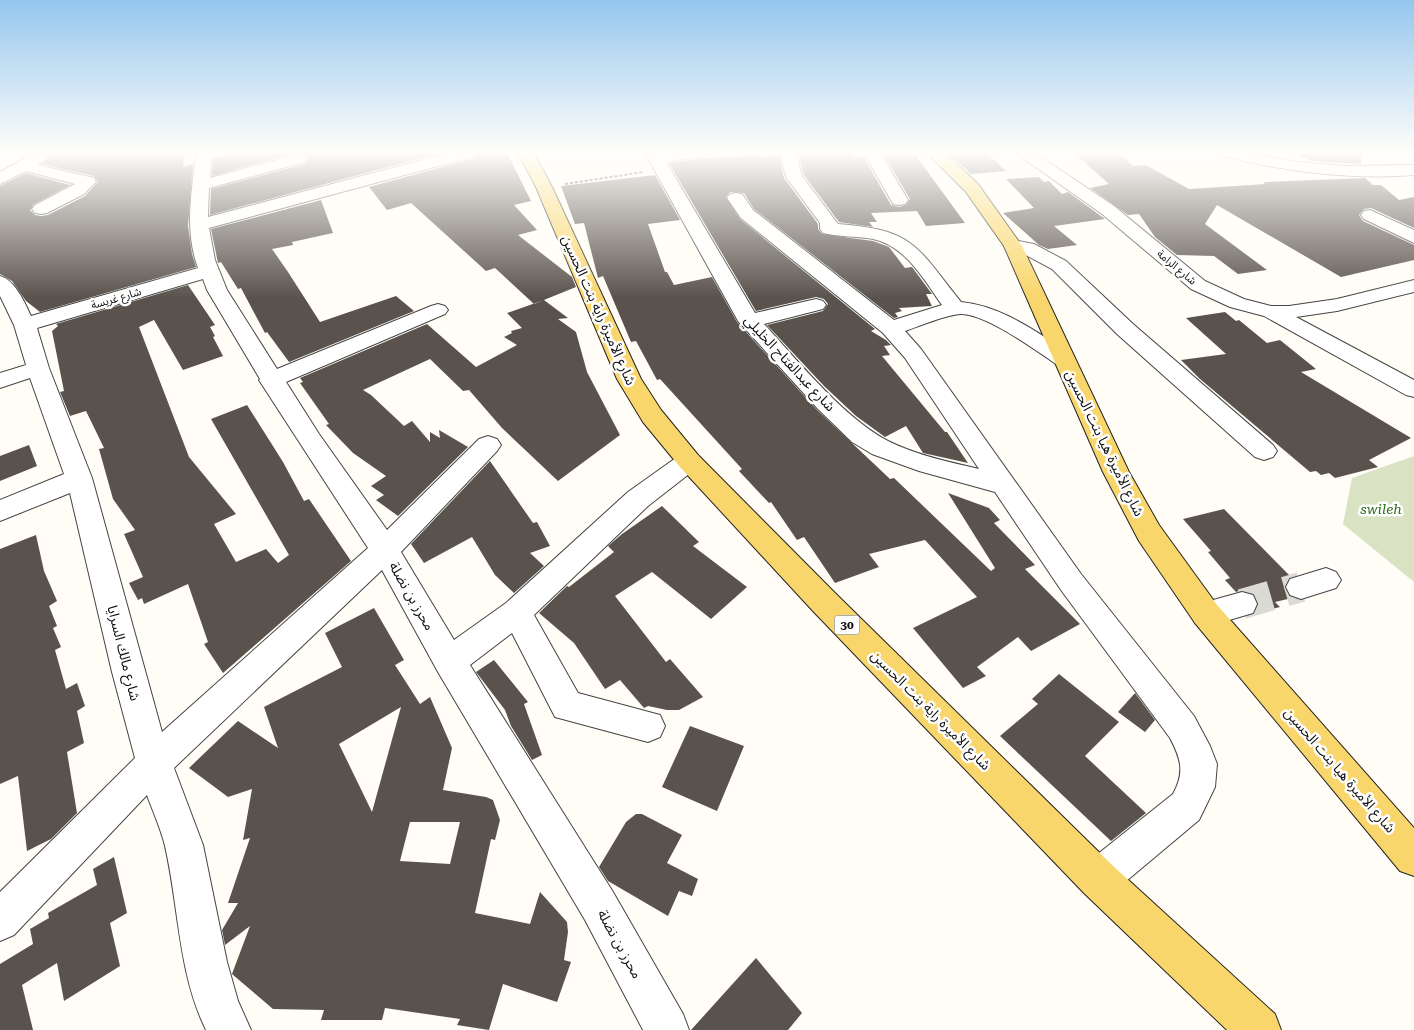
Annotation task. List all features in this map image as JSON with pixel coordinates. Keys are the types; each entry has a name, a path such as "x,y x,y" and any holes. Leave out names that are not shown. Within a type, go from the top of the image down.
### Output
{"main road":[{"name":"شارع الأميرة راية بنت الحسين","path":"550,201 629,379 652,416 689,460 824,602 1098,879 1259,1030"},
{"name":"شارع الأميرة هيا بنت الحسين","path":"981,201 1012,246 1116,472 1149,533 1206,614 1414,857"}],"street":[{"path":"41,209 56,201"},
{"name":"محرز بن نضلة","path":"200,201 199,225 202,248 208,271 217,290 310,440 385,550 449,662 599,906 666,1030"},
{"path":"199,225 290,201"},
{"name":"شارع عبدالفتاح الخليلي","path":"680,201 749,321 826,404 870,442 928,465 1002,485"},
{"path":"738,201 753,220 807,236 863,231 894,239 907,247 956,309"},
{"path":"807,236 829,223 812,201"},
{"name":"شارع الرامة","path":"1095,201 1108,210 1198,285 1237,303 1271,312 1318,308 1414,286"},
{"path":"1370,215 1414,237"},
{"path":"807,236 891,328 939,390 1002,485 1071,582 1182,727 1193,746 1200,764 1197,787 1186,806 1098,879"},
{"path":"1012,246 1027,248 1059,265 1125,329 1264,452"},
{"name":"شارع غريسة","path":"25,325 208,271"},
{"name":"شارع مالك السرايا","path":"0,282 13,300 25,325 38,368 79,478 128,672 154,763 184,845 206,962 218,1008 229,1030"},
{"path":"749,321 816,305"},
{"path":"891,328 956,309 974,309 995,318 1064,359"},
{"path":"272,380 438,310"},
{"path":"1271,312 1414,390"},
{"path":"0,381 38,368"},
{"path":"0,921 154,763 385,550 488,445"},
{"path":"449,662 517,612 638,499 689,460"},
{"path":"0,511 79,478"},
{"path":"1206,614 1242,604"},
{"path":"517,612 567,706 648,726"}],"green space":[{"name":"swileh","path":"1414,456 1414,582 1343,524 1352,478"}],"building":[{"path":"0,201 40,201 34,204 30,210 35,215 48,215 75,201 190,201 188,226 196,267 40,312 26,301 12,281 0,274"},
{"path":"211,201 262,201 210,215"},
{"path":"321,201 333,233 292,242 293,245 272,249 320,322 396,296 414,311 289,362 267,332 265,333 241,288 238,289 221,262 218,263 211,229"},
{"path":"380,201 531,201 514,205 537,230 518,235 572,277 576,287 534,304 495,268 486,271 411,203 387,210"},
{"path":"567,201 669,201 680,220 648,224 665,272 667,272 674,285 712,277 737,322 817,410 890,479 894,478 991,571 995,568 948,493 989,508 1000,520 994,523 1035,565 1025,569 1080,624 1031,651 1018,637 977,667 986,676 963,688 913,628 977,597 925,540 869,554 879,567 835,583 804,537 797,540 771,502 769,503 739,471 742,469 660,379 657,380 636,341 631,342 603,276 598,278 584,223 575,224"},
{"path":"691,201 729,201 740,219 875,329 871,331 891,345 884,346 890,355 882,356 945,432 947,432 968,463 923,453 906,426 885,437 856,416 824,386 767,325 823,311 828,304 824,299 816,297 756,311"},
{"path":"749,201 801,201 818,224 818,229 822,234 873,241 889,247 905,268 912,267 932,294 926,294 932,306 899,308 902,311 895,313 898,317 894,318 754,209"},
{"path":"823,201 889,201 891,205 899,207 906,205 909,201 949,201 965,223 926,226 917,211 871,213 877,222 869,222 873,227 839,222"},
{"path":"1027,201 1080,201 1105,219 1054,226 1077,245 1048,249 1039,245 1003,213 1034,208"},
{"path":"1108,201 1414,201 1414,228 1371,208 1364,209 1359,215 1363,221 1414,245 1414,260 1341,277 1217,205 1205,224 1267,270 1238,274 1214,256 1177,255 1155,237 1139,214 1128,215"},
{"path":"188,285 215,325 210,327 223,356 183,370 154,320 139,327 189,457 236,514 214,524 236,562 266,549 278,563 289,555 211,419 247,405 283,462 304,501 309,499 351,561 223,673 204,644 208,642 188,584 144,604 142,598 138,600 129,583 143,577 124,534 135,530 113,499 99,449 104,448 86,411 70,416 60,392 64,391 52,331 58,326 56,324"},
{"path":"544,300 568,318 558,319 576,332 587,372 620,435 558,481 502,428 469,390 463,391 430,359 363,390 371,395 404,426 412,421 430,442 430,432 440,438 439,430 468,447 398,516 376,500 384,495 371,486 386,476 353,453 326,425 329,424 300,383 303,382 300,378 427,324 476,367 517,345 504,337 512,333 511,331 522,328 507,313"},
{"path":"1225,312 1236,321 1239,320 1267,343 1280,340 1316,369 1301,372 1411,438 1369,460 1378,467 1335,478 1329,473 1321,475 1316,471 1310,472 1200,379 1181,360 1226,354 1186,318"},
{"path":"29,445 37,466 0,481 0,456"},
{"path":"490,461 533,523 537,522 550,546 530,553 544,566 514,593 495,575 472,537 424,563 411,544"},
{"path":"662,506 699,542 693,546 747,587 711,619 652,572 615,596 666,662 670,659 703,697 679,710 667,710 648,706 644,708 620,680 605,689 574,643 539,613 567,586 569,587 614,552 608,546"},
{"path":"1224,509 1291,577 1288,578 1284,588 1288,596 1292,598 1275,602 1280,607 1255,613 1259,603 1255,594 1242,590 1236,592 1225,580 1230,578 1208,552 1211,551 1183,519"},
{"path":"36,535 44,571 57,601 49,606 57,626 53,628 61,647 55,650 66,689 77,683 85,706 77,711 84,743 67,752 77,813 51,839 27,851 18,776 0,784 0,549"},
{"path":"374,608 404,660 395,665 420,704 430,697 452,748 443,790 486,797 493,800 500,820 495,840 491,839 475,913 530,924 540,892 567,922 568,932 564,960 571,962 557,1002 503,984 489,1030 457,1025 460,1019 385,1008 382,1020 321,1020 324,1010 273,1009 232,974 250,926 225,945 222,930 238,903 228,903 250,838 243,840 252,789 228,797 189,768 238,721 278,748 264,707 342,667 325,633","holes":["401,707 372,812 339,744","410,822 460,822 450,864 400,861"]},
{"path":"494,660 528,702 524,704 542,755 532,760 511,726 505,710 476,672"},
{"path":"1059,674 1119,722 1085,756 1146,813 1111,841 1000,736 1038,704 1032,699"},
{"path":"1135,693 1155,720 1145,732 1118,712"},
{"path":"690,726 744,746 717,811 662,787"},
{"path":"636,814 642,814 682,835 667,863 698,879 692,896 679,891 668,916 608,881 599,867 626,822"},
{"path":"114,857 127,913 110,923 120,966 64,1001 57,963 22,985 33,1030 0,1030 0,964 33,944 30,929 49,918 48,913 97,885 93,869"},
{"path":"756,958 802,1013 788,1030 691,1030"}],"tunnel":[{"path":"1242,604 1301,587"}]}
